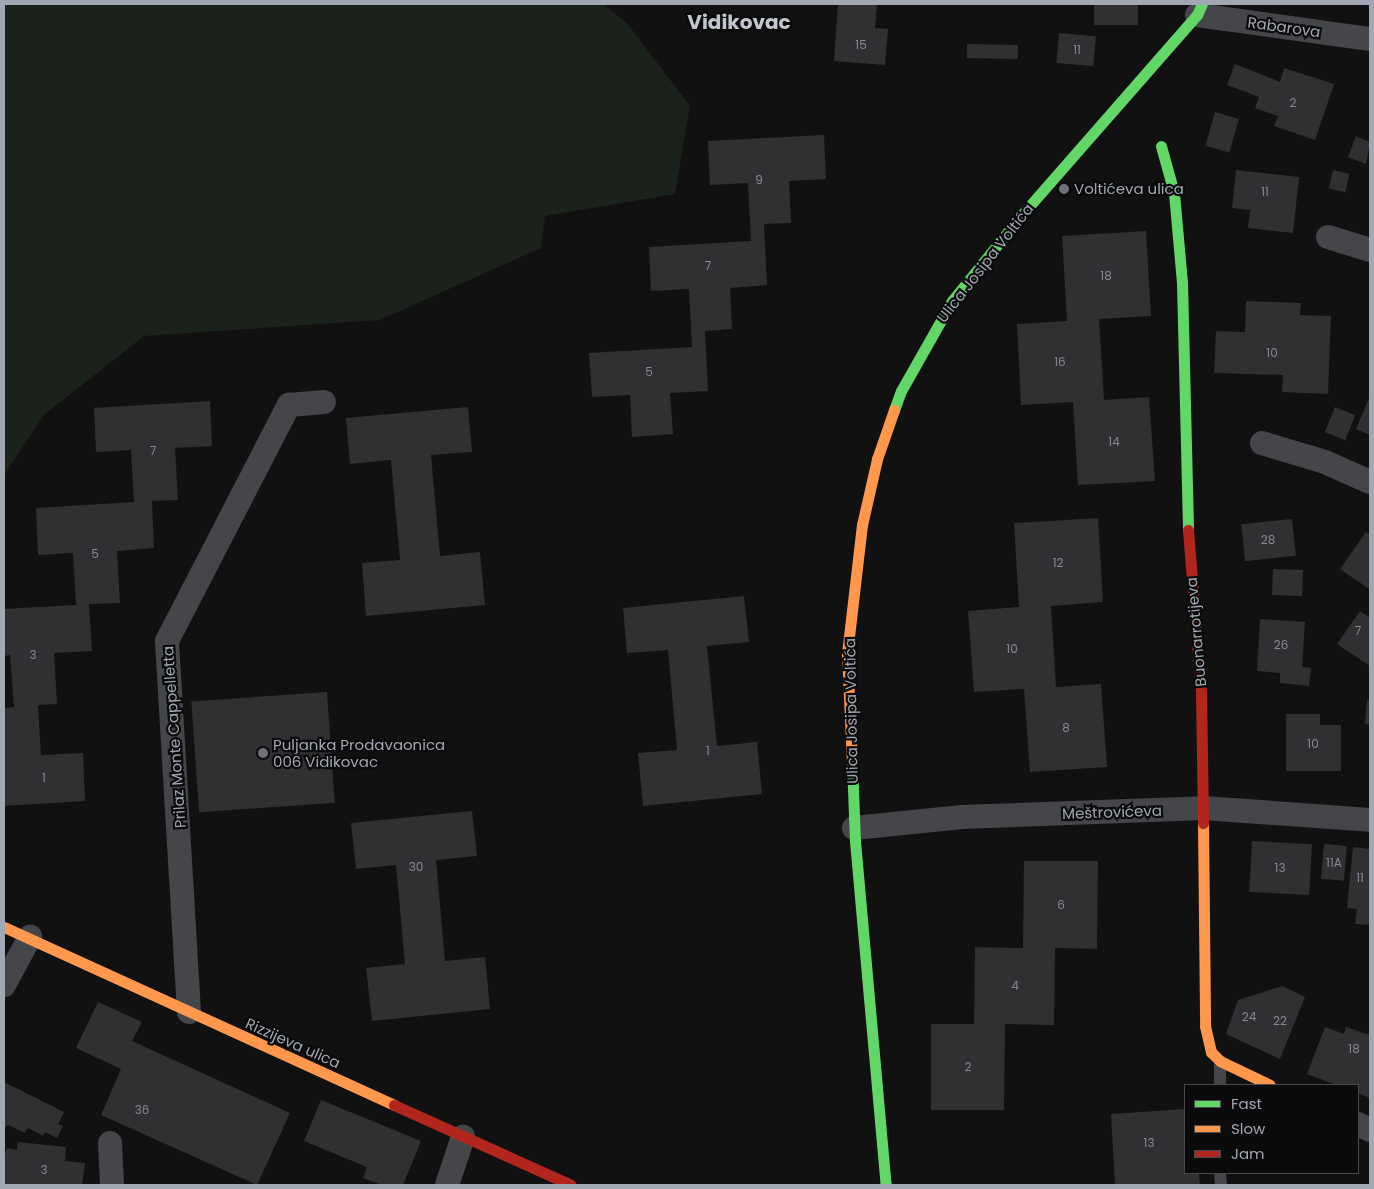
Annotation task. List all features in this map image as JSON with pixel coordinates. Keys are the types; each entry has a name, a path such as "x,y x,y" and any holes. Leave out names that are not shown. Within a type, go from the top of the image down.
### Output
{"street":[{"name":"Rabarova","path":"1200,9 1370,39"},
{"name":"Ulica Josipa Voltića","path":"890,1179 880,1133 854,828 847,654 852,592 877,459 901,391 952,301 1019,218 1200,9"},
{"name":"Buonarrotijeva","path":"1161,146 1174,193 1182,282 1189,558 1201,692 1204,808 1205,1026 1211,1052 1220,1060"},
{"path":"1328,237 1370,250"},
{"name":"Prilaz Monte Cappelletta","path":"189,1012 167,641 289,405 324,402"},
{"path":"1262,443 1325,462 1370,482"},
{"name":"Meštrovićeva","path":"854,828 962,817 1204,808 1370,820"},
{"name":"Rizzijeva ulica","path":"4,927 30,937 189,1012 570,1185"},
{"path":"4,985 30,937"},
{"path":"1220,1060 1268,1084"},
{"path":"447,1185 463,1137"},
{"path":"110,1143 112,1185"}],"lane":[{"path":"1220,1060 1220,1084"}],"shaded area":[{"path":"4,4 603,4 627,23 690,106 675,194 545,216 541,248 380,320 144,336 44,415 4,475"}],"building":[{"path":"838,4 877,5 875,28 888,29 885,65 834,61"},
{"path":"1094,4 1138,4 1138,25 1094,25"},
{"path":"1059,33 1096,36 1093,66 1056,63"},
{"path":"967,44 1018,45 1018,59 967,58"},
{"path":"1235,64 1280,82 1284,68 1334,84 1315,140 1274,126 1278,116 1255,108 1259,97 1227,85"},
{"path":"1215,112 1239,119 1229,153 1205,146"},
{"path":"824,135 826,179 789,181 791,223 764,224 767,285 730,288 732,329 705,331 708,391 670,393 673,434 632,437 630,395 592,397 589,353 692,347 689,289 651,291 649,247 751,241 748,183 710,185 708,141"},
{"path":"1356,136 1370,142 1366,164 1348,157"},
{"path":"1236,170 1299,177 1293,233 1248,228 1250,210 1232,208"},
{"path":"1333,170 1350,174 1345,192 1329,189"},
{"path":"1146,231 1151,316 1099,319 1104,400 1149,397 1155,481 1078,485 1073,402 1021,405 1017,324 1067,321 1062,236"},
{"path":"1246,301 1301,303 1300,315 1331,316 1328,394 1282,392 1283,375 1214,373 1216,331 1245,332"},
{"path":"1370,396 1370,435 1356,429"},
{"path":"210,401 212,446 175,448 178,500 152,501 154,548 117,551 120,603 89,604 92,651 54,653 57,704 38,705 41,755 83,753 85,801 4,806 4,708 14,707 10,655 4,656 4,609 76,605 73,553 38,555 36,508 134,502 131,450 96,452 94,408"},
{"path":"468,407 472,452 431,455 440,556 480,552 485,605 366,616 362,563 400,560 391,460 350,464 346,418"},
{"path":"1335,407 1355,415 1345,440 1325,432"},
{"path":"1098,518 1103,602 1051,606 1056,687 1101,684 1107,767 1030,772 1024,689 974,692 968,611 1019,607 1014,523"},
{"path":"1292,519 1296,556 1245,561 1241,524"},
{"path":"1366,532 1370,535 1369,589 1340,569"},
{"path":"1273,569 1303,570 1302,596 1272,595"},
{"path":"744,596 749,642 707,646 717,746 757,742 762,794 643,806 638,753 677,750 668,650 627,653 623,608"},
{"path":"1360,611 1370,618 1370,666 1337,644"},
{"path":"1260,619 1305,622 1302,667 1311,668 1309,686 1280,683 1280,673 1257,671"},
{"name":"Puljanka Prodavaonica 006 Vidikovac","path":"327,692 335,803 199,812 191,701"},
{"path":"1367,700 1370,700 1370,725 1365,724"},
{"path":"1286,714 1320,714 1320,725 1341,725 1341,771 1286,771"},
{"path":"472,811 477,856 436,860 445,961 485,957 490,1009 372,1021 366,968 405,964 396,865 356,869 351,823"},
{"path":"1252,841 1312,844 1309,895 1249,892"},
{"path":"1324,844 1347,846 1344,881 1321,879"},
{"path":"1353,847 1370,849 1370,925 1355,924 1357,909 1347,908"},
{"path":"1024,861 1098,861 1097,949 1055,948 1054,1025 1005,1024 1004,1110 931,1110 931,1024 974,1024 975,947 1023,948"},
{"path":"1282,986 1305,997 1280,1059 1226,1034 1238,1000"},
{"path":"98,1002 142,1022 132,1041 290,1113 257,1185 101,1115 121,1069 76,1048"},
{"path":"1325,1027 1344,1034 1346,1027 1370,1035 1370,1098 1359,1093 1359,1084 1333,1084 1307,1074"},
{"path":"4,1082 64,1112 58,1124 63,1126 57,1138 45,1132 43,1136 28,1128 25,1133 8,1125 4,1128"},
{"path":"321,1100 421,1141 403,1185 382,1185 363,1178 367,1167 304,1141"},
{"path":"1184,1109 1184,1174 1199,1174 1200,1185 1115,1185 1111,1114"},
{"path":"18,1142 66,1147 65,1161 85,1163 82,1185 4,1185 4,1156 7,1148 17,1150"}],"traffic: fast":[{"path":"894,410 901,391 952,301 1019,218 1197,15 1202,4"},
{"path":"1161,146 1174,193 1182,282 1188,530"},
{"path":"852,763 855,841 886,1185"}],"traffic: slow":[{"path":"852,763 847,654 862,525 877,459 894,410"},
{"path":"1203,823 1205,1026 1211,1052 1220,1061 1268,1084"},
{"path":"4,927 394,1105"}],"traffic: jam":[{"path":"1188,530 1201,692 1203,823"},
{"path":"394,1105 571,1185"}],"place":[{"name":"Voltićeva ulica","path":"1064,189"},
{"name":"Puljanka Prodavaonica 006 Vidikovac","path":"263,753"}],"district":[{"name":"Vidikovac","path":"739,22"}]}
